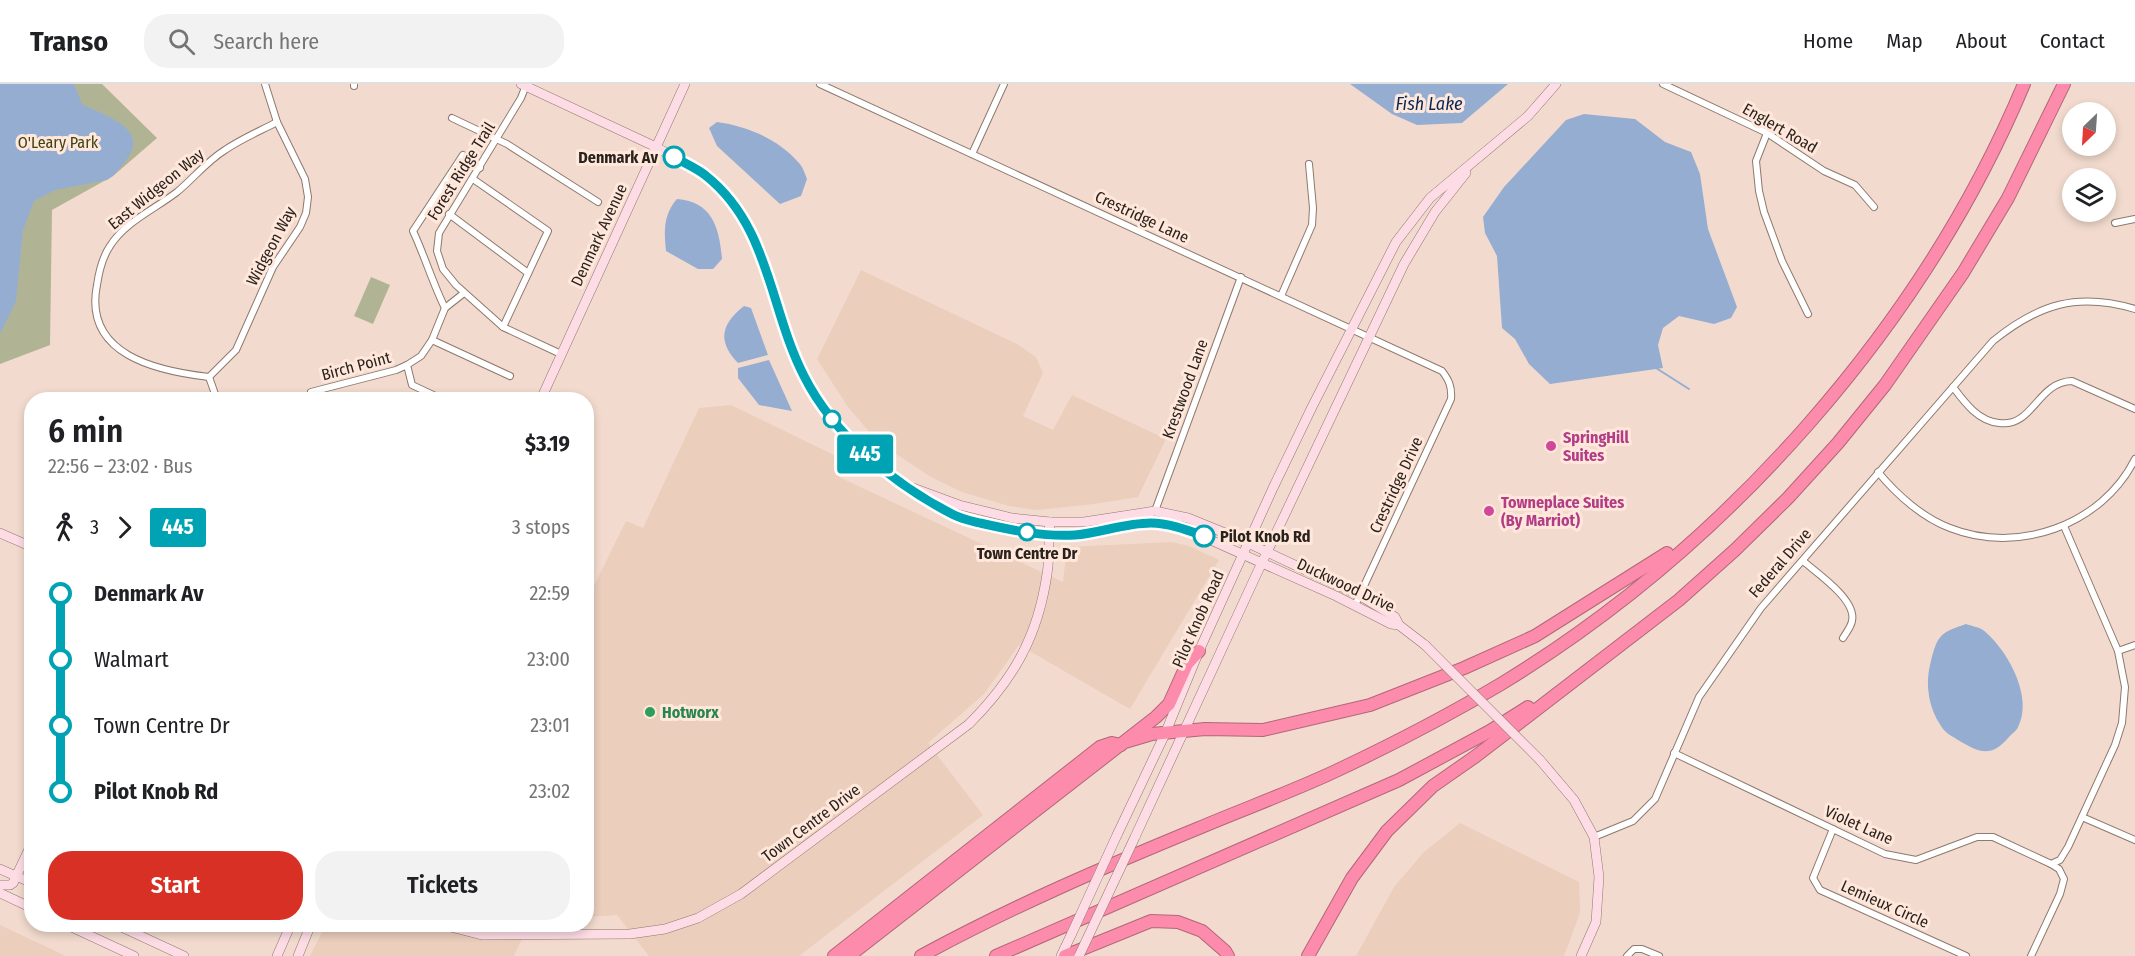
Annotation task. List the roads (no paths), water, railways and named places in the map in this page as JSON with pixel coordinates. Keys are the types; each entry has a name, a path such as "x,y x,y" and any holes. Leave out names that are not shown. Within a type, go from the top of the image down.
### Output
{"highway":[{"path":"921,956 971,929 1111,864 1338,770 1443,718 1504,682 1582,629 1641,584 1701,532 1764,472 1819,410 1886,327 1939,248 2004,133 2024,84"},
{"path":"1308,956 1352,878 1387,831 1433,786 1476,756 1679,600 1734,550 1838,443 1885,384 1975,254 2008,198 2064,84"},
{"path":"834,956 1100,747 1152,734 1205,729 1263,730 1370,705 1416,688 1535,636 1701,532"},
{"path":"849,956 1123,743 1169,704 1187,664 1199,651"},
{"path":"996,956 1399,780 1490,731 1592,666"},
{"path":"1063,956 1151,921 1178,922 1202,931 1228,956"}],"street":[{"name":"Widgeon Way","path":"209,377 236,350 273,267 300,227 306,213 308,197 305,179 277,122 265,84"},
{"name":"Denmark Avenue","path":"544,392 685,84"},
{"name":"Crestridge Lane","path":"820,84 837,87 972,154 1433,365 1449,380"},
{"path":"972,154 1004,84"},
{"name":"Pilot Knob Road","path":"1063,956 1165,734 1199,651 1248,543 1351,328 1396,242 1430,198 1528,116 1556,84"},
{"name":"Englert Road","path":"1664,84 1767,133 1824,171 1855,185 1874,207"},
{"name":"Duckwood Drive","path":"524,85 656,147 704,174 725,193 742,215 761,251 789,340 804,376 827,413 858,450 924,499 957,517 1007,529 1049,535 1076,535 1153,523 1186,529 1354,604 1391,624 1399,625"},
{"name":"Forest Ridge Trail","path":"524,85 522,98 439,233 437,251 443,269 502,327 561,354"},
{"path":"452,118 507,144 598,202"},
{"name":"East Widgeon Way","path":"209,377 173,373 133,359 114,346 102,330 96,311 95,293 100,267 110,245 125,229 178,192 224,151 277,122"},
{"path":"1767,133 1756,161 1761,201 1771,237 1808,314"},
{"path":"446,309 413,231 464,155 480,168"},
{"name":"Pilot Knob Road","path":"1079,956 1404,264 1435,212 1479,158"},
{"path":"1281,296 1311,225 1313,208 1309,164"},
{"path":"472,178 548,231 502,327"},
{"path":"449,214 528,273"},
{"path":"2115,223 2135,219"},
{"name":"Krestwood Lane","path":"1155,511 1241,277"},
{"name":"Birch Point","path":"311,392 396,370 421,356 432,340 446,309 464,292"},
{"name":"Federal Drive","path":"1594,837 1633,821 1655,799 1699,697 1730,650 1761,608 1993,341 2015,323 2045,309 2079,300 2114,303 2135,309"},
{"path":"432,340 510,376"},
{"name":"Birch Point","path":"407,365 412,385 427,392"},
{"path":"209,377 214,392"},
{"name":"Crestridge Drive","path":"1358,598 1450,399 1452,388 1449,380"},
{"path":"1953,387 1964,402 1987,422 2008,425 2023,417 2052,386 2061,381 2072,381 2135,409"},
{"path":"1878,472 1890,486 1929,518 1950,528 1972,535 2020,538 2064,526 2093,509 2117,487 2135,459"},
{"name":"Duckwood Drive","path":"908,486 973,509 1012,518 1050,522 1084,522 1155,511 1188,518 1248,543 1358,598 1395,617 1399,625 1425,645 1540,760 1574,800 1594,837"},
{"name":"Town Centre Drive","path":"470,932 482,935 630,934 665,928 698,918 741,894 969,724 992,701 1011,675 1030,640 1042,606 1048,571 1050,522"},
{"path":"2051,864 2060,860 2115,745 2122,723 2125,687 2118,651 2064,526"},
{"path":"0,533 24,544"},
{"path":"1803,561 1844,597 1851,607 1852,620 1843,638"},
{"path":"2118,651 2135,645"},
{"name":"Violet Lane","path":"1674,753 1885,854 1916,860 1977,837 1993,837 2051,864"},
{"path":"2082,817 2135,840"},
{"name":"Lemieux Circle","path":"1833,829 1816,868 1814,878 1820,890 1966,956"},
{"path":"1581,956 1596,922 1599,877 1594,837"},
{"path":"0,885 10,885 24,860"},
{"path":"2031,956 2060,894 2064,879 2059,869 2051,864"},
{"path":"0,869 24,880"},
{"path":"0,894 24,904"},
{"path":"82,932 134,956"},
{"path":"132,932 184,956"},
{"path":"278,956 288,932"},
{"path":"298,956 308,932"},
{"path":"1627,956 1634,949 1642,948 1659,956"}],"water":[{"name":"O'Leary Park","path":"0,84 74,84 82,104 114,119 130,133 133,141 132,151 124,163 107,180 55,190 34,201 23,230 16,301 0,334"},
{"name":"Fish Lake","path":"1350,84 1508,84 1462,123 1417,125 1392,114"},
{"path":"1584,114 1635,119 1665,142 1691,152 1700,174 1708,229 1737,307 1731,318 1714,324 1679,316 1663,328 1658,345 1663,368 1550,384 1529,364 1515,339 1502,328 1497,256 1485,233 1483,217 1504,187 1566,120"},
{"path":"717,122 751,130 782,147 802,166 807,179 801,196 780,204 717,146 709,128"},
{"path":"677,199 699,205 712,218 719,237 722,259 713,269 698,269 666,251 667,217"},
{"path":"744,306 751,308 768,355 738,363 727,347 724,333 730,319"},
{"path":"769,360 792,411 759,405 738,378 738,368"},
{"path":"1966,624 1981,629 2001,649 2016,674 2023,702 2022,715 2017,728 2003,744 1991,751 1973,748 1947,732 1937,719 1929,697 1929,673 1937,642 1950,630"}],"waterway":[{"path":"1656,368 1689,389"}],"place":[{"name":"Denmark Av","path":"674,157"},
{"name":"SpringHill Suites","path":"1551,446"},
{"name":"Towneplace Suites (By Marriot)","path":"1489,511"},
{"name":"Town Centre Dr","path":"1027,532"},
{"name":"Pilot Knob Rd","path":"1204,536"},
{"name":"Hotworx","path":"650,712"}]}
